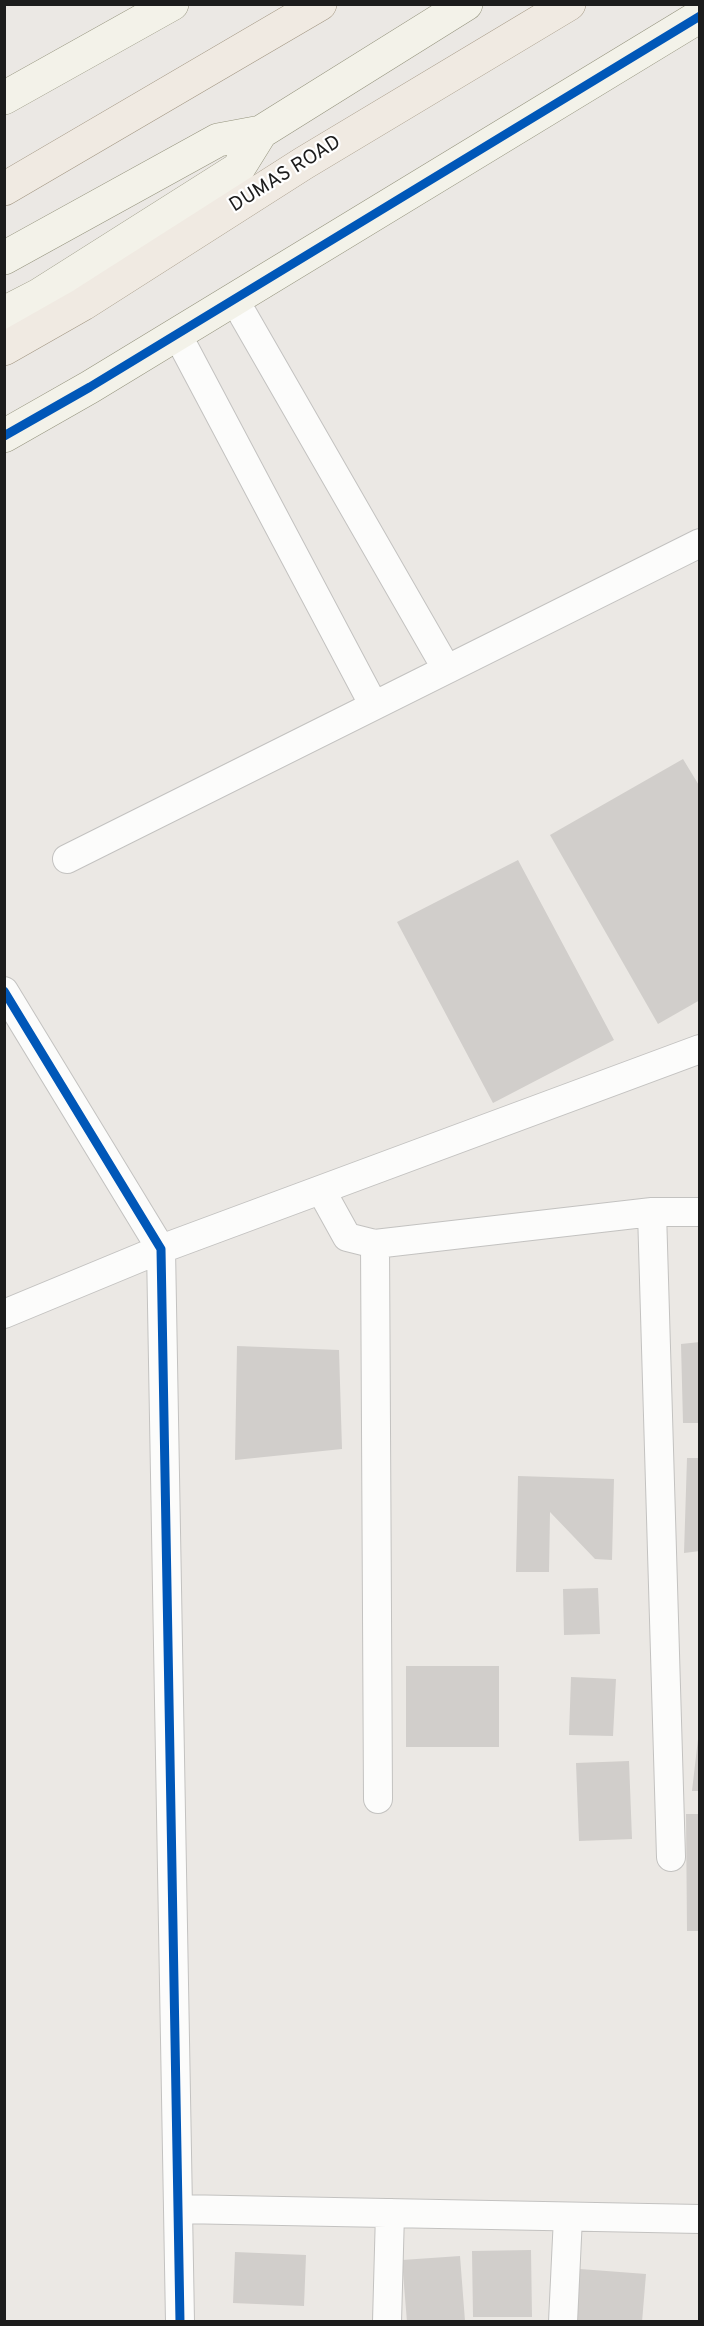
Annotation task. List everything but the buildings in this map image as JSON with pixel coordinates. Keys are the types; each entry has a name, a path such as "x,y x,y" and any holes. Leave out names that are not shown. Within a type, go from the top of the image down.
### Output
{"main road":[{"path":"4,189 320,4"},
{"name":"DUMAS ROAD","path":"4,349 83,304 304,164 569,4"}],"street":[{"path":"4,98 172,4"},
{"path":"4,258 218,140 261,132 466,4"},
{"path":"4,436 177,334 699,16"},
{"path":"4,313 39,295 238,169 261,132"},
{"path":"234,299 446,668"},
{"path":"177,334 373,704"},
{"path":"67,859 699,543"},
{"path":"4,991 161,1249 180,2322"},
{"path":"4,1314 161,1249 699,1049"},
{"path":"321,1190 347,1237 375,1244 652,1212 699,1212"},
{"path":"652,1212 672,1857"},
{"path":"375,1244 378,1799"},
{"path":"178,2209 699,2219"},
{"path":"387,2322 390,2213"},
{"path":"563,2322 568,2217"}],"cycle path":[{"path":"4,436 90,387 700,16"},
{"path":"4,991 161,1249 180,2322"}]}
